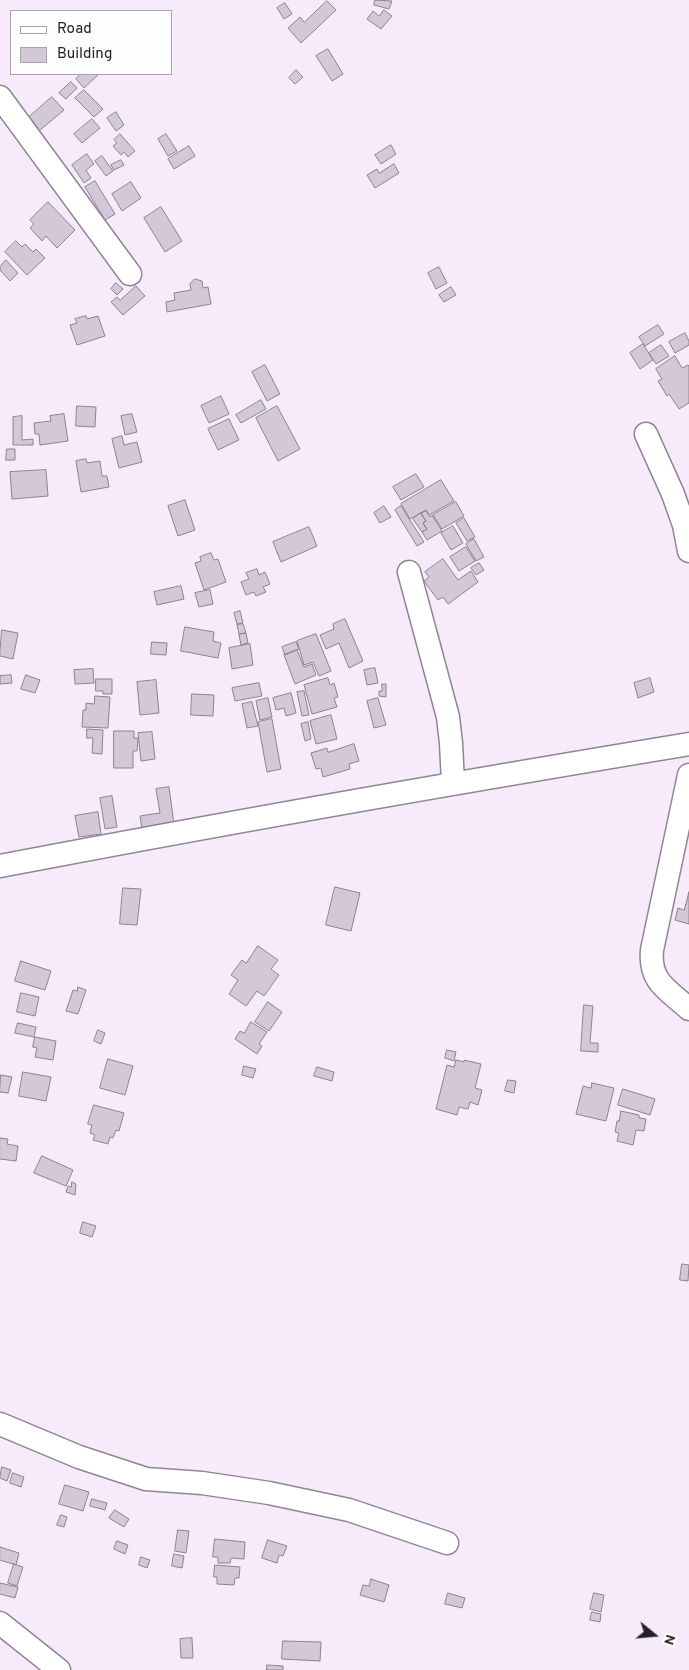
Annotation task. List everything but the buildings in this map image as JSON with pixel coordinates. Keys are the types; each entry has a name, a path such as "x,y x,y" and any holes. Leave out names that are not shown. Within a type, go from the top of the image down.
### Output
{"street":[{"path":"0,97 130,274"},
{"path":"646,434 673,494 684,525 689,551"},
{"path":"409,572 446,709 451,743 452,783"},
{"path":"0,866 452,783 689,744"},
{"path":"689,775 652,950 651,964 654,976 689,1009"},
{"path":"0,1424 79,1457 146,1478 202,1482 269,1493 340,1508 447,1543"},
{"path":"0,1623 59,1670"}]}
